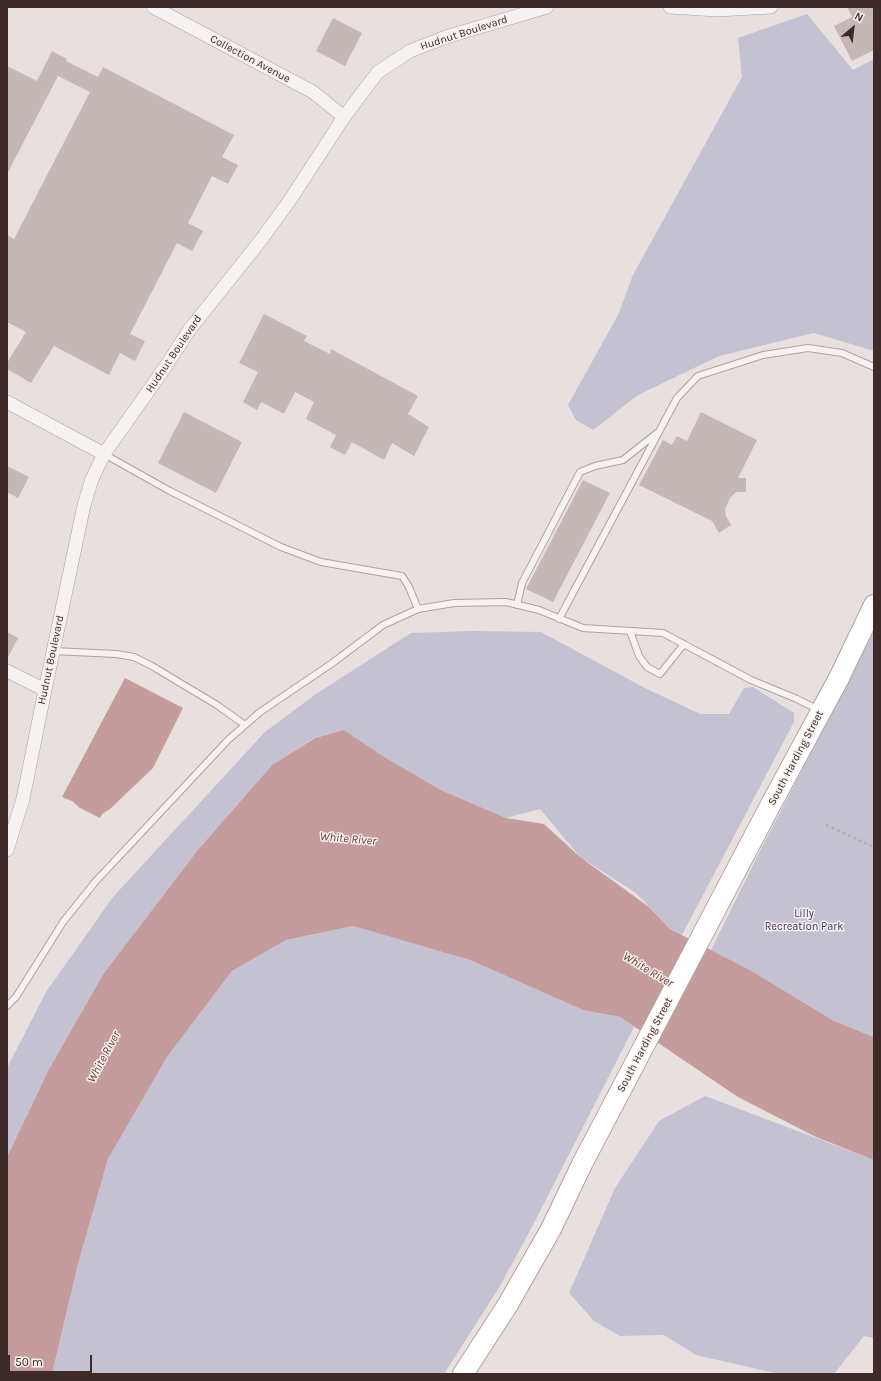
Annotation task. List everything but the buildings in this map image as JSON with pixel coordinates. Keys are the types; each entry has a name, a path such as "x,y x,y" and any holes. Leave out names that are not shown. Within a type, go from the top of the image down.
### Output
{"main road":[{"name":"South Harding Street","path":"463,1374 486,1341 551,1229 582,1164 770,806 847,664 874,605"}],"street":[{"name":"Collection Avenue","path":"153,7 313,92 344,116"},
{"name":"Hudnut Boulevard","path":"7,850 23,799 44,690 86,498 95,471 104,454 190,329 261,240 290,200 344,116 378,72 410,51 446,36 547,7"},
{"path":"670,7 717,10 772,7"},
{"path":"7,402 104,454"},
{"path":"7,671 44,690"}],"lane":[{"path":"559,619 677,398 698,376 763,355 808,348 842,353 874,367"},
{"path":"517,605 522,583 580,472 595,466 623,460 659,431"},
{"path":"104,454 170,491 281,547 321,562 402,576 409,587 418,609"},
{"path":"7,1006 16,997 63,922 96,881 228,740 260,712 331,664 383,625 418,609 454,603 506,602 540,610 583,628 663,633 752,680 821,711"},
{"path":"630,632 639,656 647,667 660,674 684,644"},
{"path":"53,651 116,654 134,657 152,666 217,705 246,725"}],"path":[{"path":"826,825 874,847"}],"green space":[{"path":"807,14 853,70 874,59 874,351 814,333 719,356 638,395 593,430 576,420 568,405 618,315 633,275 742,77 738,38"},
{"path":"473,631 541,632 643,687 700,714 729,714 744,688 753,687 794,713 794,722 682,935 670,929 636,893 580,857 540,809 506,818 441,790 386,758 344,730 314,738 272,765 197,851 104,973 49,1069 7,1157 7,1068 46,992 113,897 265,732 316,694 411,633"},
{"name":"Lilly Recreation Park","path":"874,631 874,1037 834,1021 750,970 711,950 759,853"},
{"path":"353,926 470,960 583,1010 620,1017 634,1027 533,1225 500,1286 444,1374 52,1374 78,1264 108,1159 167,1057 232,971 286,940"},
{"path":"705,1096 874,1160 874,1338 864,1336 834,1374 779,1374 696,1355 664,1335 620,1336 594,1321 569,1293 615,1188 659,1121"}],"water":[{"path":"125,678 183,708 153,768 110,809 102,814 100,818 80,808 72,801 62,797"},
{"name":"White River","path":"344,730 386,758 441,790 506,818 544,824 580,857 649,907 670,929 750,970 834,1021 874,1037 874,1160 816,1137 738,1097 620,1017 583,1010 470,960 353,926 286,940 232,971 167,1057 108,1159 78,1264 52,1374 7,1374 7,1157 49,1069 104,973 197,851 272,765 315,738"}]}
